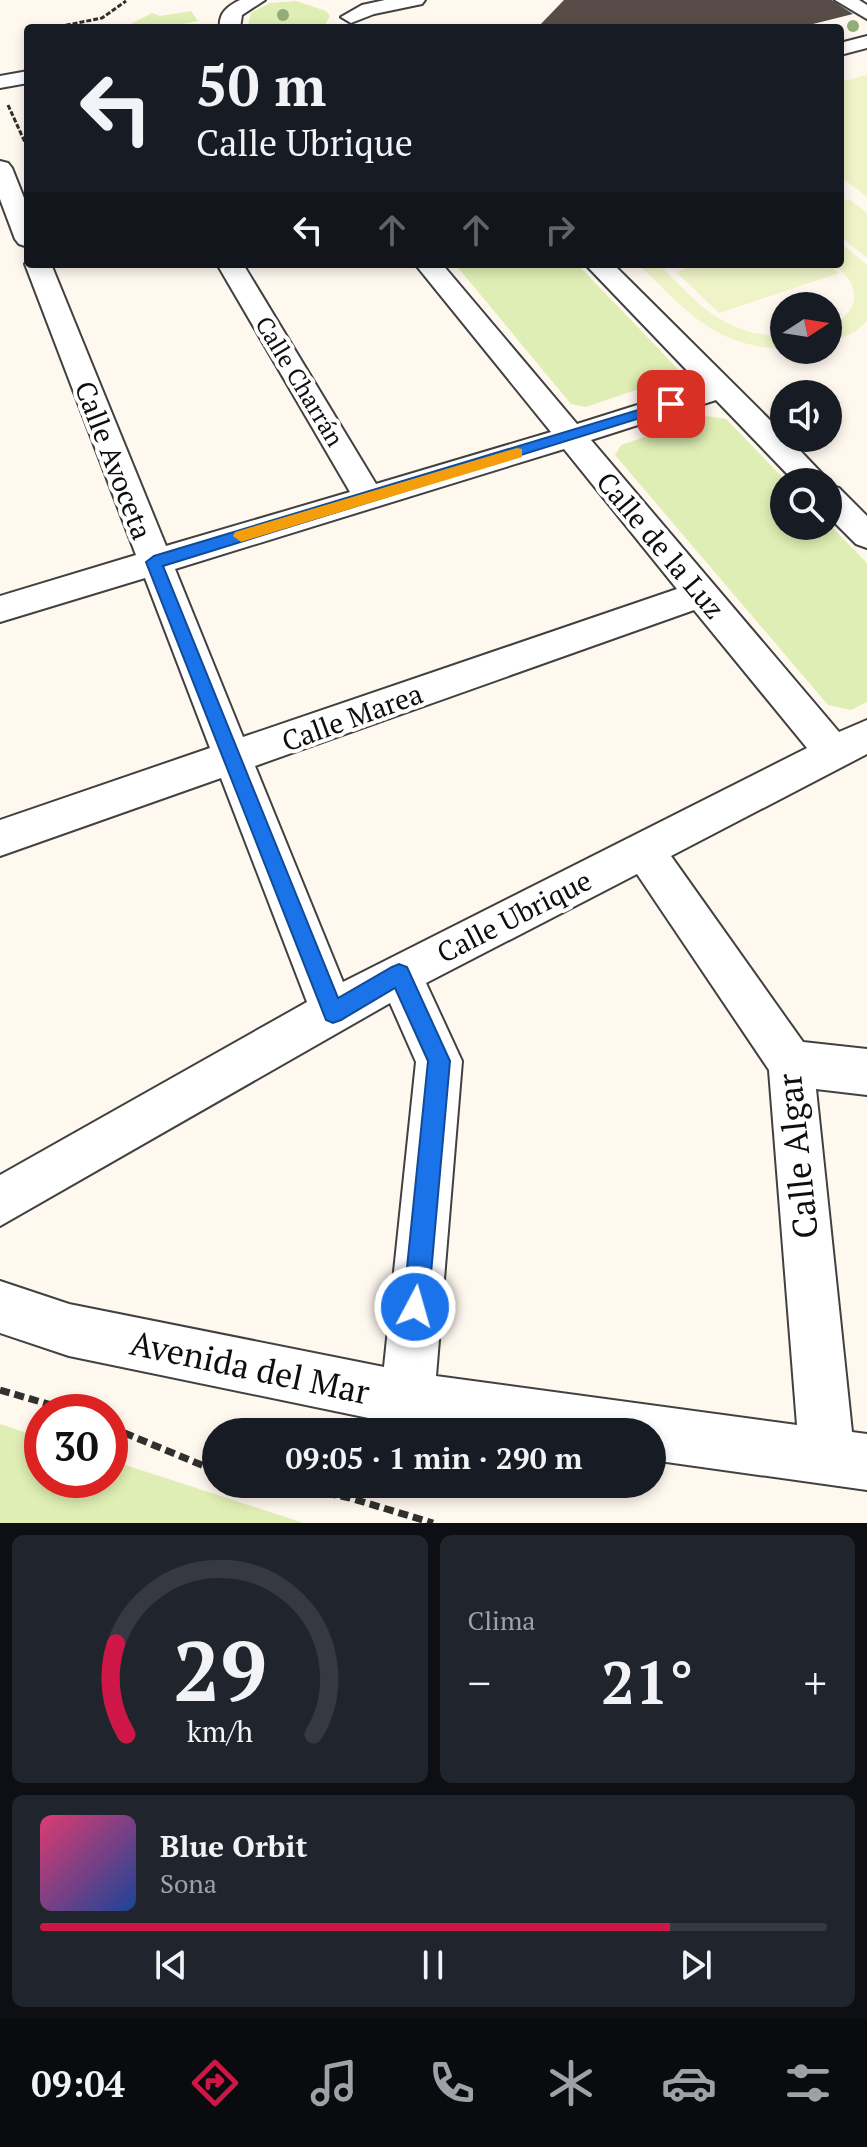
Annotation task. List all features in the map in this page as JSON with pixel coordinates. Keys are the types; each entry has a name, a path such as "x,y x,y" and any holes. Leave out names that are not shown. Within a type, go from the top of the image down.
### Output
{"street":[{"path":"228,24 234,11 255,0"},
{"path":"350,16 415,0"},
{"path":"845,0 867,13"},
{"path":"211,3 226,24"},
{"path":"844,48 867,42"},
{"path":"0,71 24,66"},
{"path":"1,88 24,79"},
{"path":"0,168 24,231"},
{"path":"0,251 24,243"},
{"name":"Calle Avoceta","path":"40,268 333,1013"},
{"name":"Calle Charrán","path":"232,268 369,498"},
{"name":"Calle de la Luz","path":"431,268 569,437 703,593 850,745"},
{"path":"602,268 800,468"},
{"path":"0,609 721,388"},
{"path":"842,510 867,536"},
{"name":"Calle Marea","path":"0,838 703,593"},
{"name":"Calle Ubrique","path":"0,1202 399,974 850,745"},
{"name":"Calle Algar","path":"644,850 791,1063 847,1459"},
{"path":"399,974 439,1061 407,1399"},
{"path":"791,1063 867,1072"},
{"name":"Avenida del Mar","path":"0,1307 69,1330 407,1399 544,1418"},
{"path":"666,1435 847,1459"}],"path":[{"path":"73,24 94,20 123,6 126,0"},
{"path":"1,88 24,140"},
{"path":"0,1390 24,1397"},
{"path":"128,1434 202,1465"},
{"path":"350,1498 433,1523"}],"green space":[{"path":"296,1 326,11 330,16 325,24 248,24 251,13 270,3"},
{"path":"191,11 198,21 131,24 152,13 160,16"},
{"path":"867,75 867,197 844,179 844,81"},
{"path":"849,199 867,213 867,258 844,239 844,201"},
{"path":"844,246 867,265 867,321 855,332 842,338 842,318 854,298 850,281 838,268 844,268"},
{"path":"458,268 581,268 677,368 674,377 586,407 571,404"},
{"path":"642,268 662,268 713,315 744,330 770,335 770,347 738,341 702,323"},
{"path":"688,268 833,268 839,273 782,292 770,292 770,296 719,313 676,272"},
{"path":"707,416 726,419 773,468 770,468 770,540 842,540 842,537 867,563 867,702 851,710 828,705 615,455 621,445"},
{"path":"0,1424 24,1432 24,1498 128,1498 128,1466 202,1490 202,1498 227,1498 304,1523 0,1523"}],"building":[{"path":"564,0 832,0 853,14 813,24 541,24"}],"slow traffic":[{"path":"241,536 517,453"}],"route":[{"path":"415,1307 439,1061 399,974 333,1013 154,562 671,404"}]}
